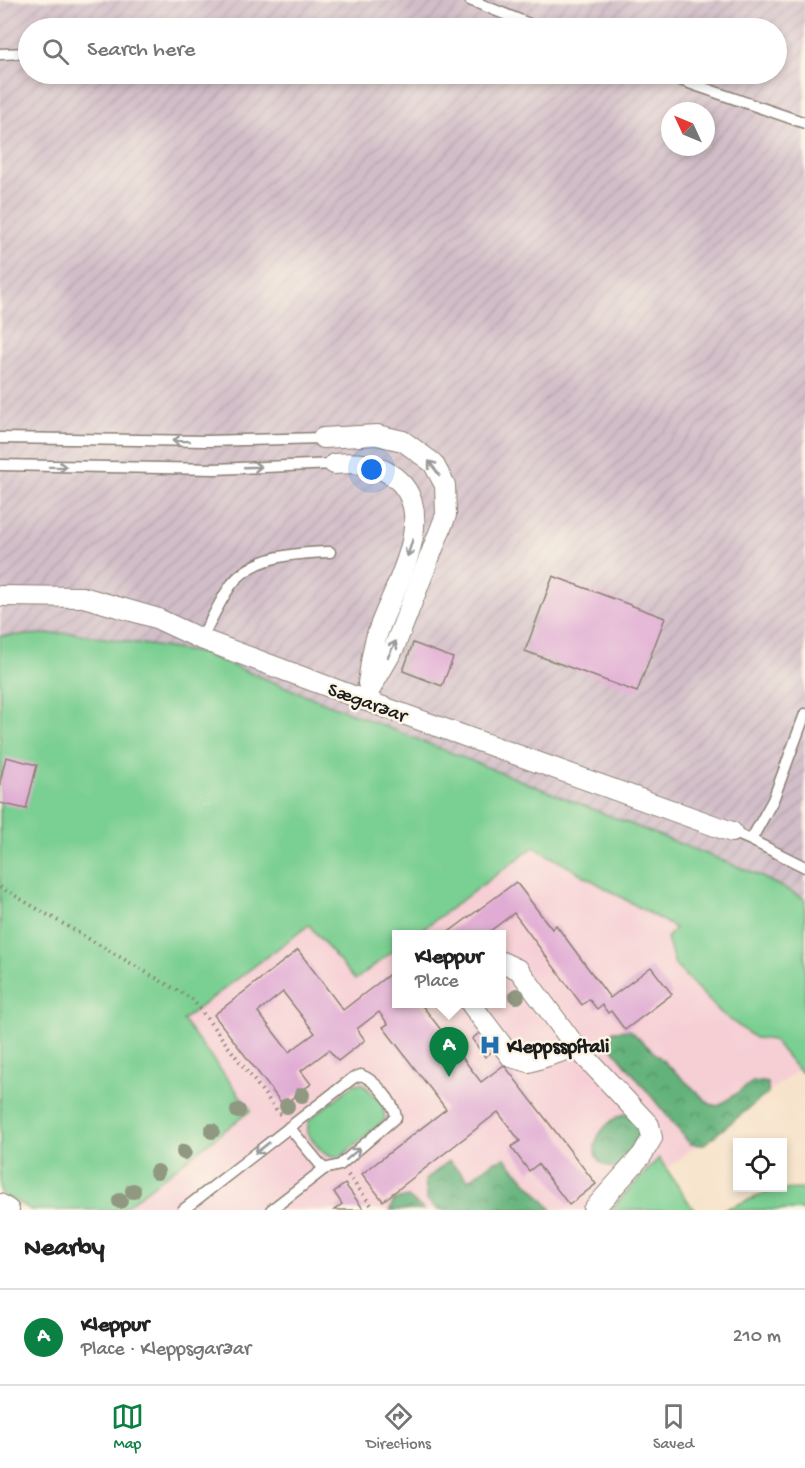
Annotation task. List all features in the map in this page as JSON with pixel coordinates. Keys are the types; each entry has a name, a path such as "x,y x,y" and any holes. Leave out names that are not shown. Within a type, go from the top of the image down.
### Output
{"street":[{"path":"323,438 377,435 403,441 433,463 446,485 446,515 394,648 364,700"},
{"path":"334,464 375,465 393,476 409,492 414,516 414,534 406,562 378,632 364,700"},
{"name":"Sægarðar","path":"0,596 83,597 156,618 201,639 364,700 732,832"},
{"path":"506,964 519,970 576,1047 649,1125 652,1138 642,1155 592,1210"},
{"path":"474,1008 511,1057 529,1062 576,1047"},
{"path":"0,1204 9,1210"}],"lane":[{"path":"470,0 514,18"},
{"path":"0,54 18,53"},
{"path":"692,84 805,123"},
{"path":"0,438 207,441 323,438"},
{"path":"0,465 215,469 334,464"},
{"path":"201,639 232,584 255,565 278,557 330,552"},
{"path":"750,840 773,800 805,714"},
{"path":"732,832 805,867"},
{"path":"183,1210 353,1078 361,1075 368,1078 395,1108 396,1117 340,1165 324,1169 271,1210"},
{"path":"289,1127 324,1169"}],"path":[{"path":"0,887 192,999 289,1127"},
{"path":"340,1165 375,1210"}],"shaded area":[{"path":"0,0 805,0 805,899 756,874 200,653 72,633 0,636"},
{"name":"Kleppsspítali","path":"534,847 685,934 798,1070 684,1155 618,1210 121,1210 251,1110 183,1020 310,925 355,979 392,952 392,1008 506,1008 506,930 421,930"}],"green space":[{"path":"72,633 200,653 756,874 805,899 805,1074 798,1070 773,1040 755,1038 721,1013 675,965 667,938 675,928 534,847 421,930 392,930 392,952 355,980 309,925 183,1020 251,1110 121,1210 31,1210 0,1193 0,636"},
{"path":"630,1030 710,1104 718,1106 754,1081 768,1083 768,1093 703,1145 690,1144 608,1043 613,1031"},
{"path":"362,1083 383,1104 385,1120 342,1156 326,1155 307,1133 309,1120 354,1084"},
{"path":"629,1113 640,1126 639,1143 618,1169 605,1165 598,1158 595,1150 596,1141 601,1131 609,1123"},
{"path":"505,1158 552,1210 439,1210 427,1200 425,1180 449,1161 469,1180 493,1162"},
{"path":"659,1158 694,1210 610,1210"},
{"path":"805,1189 805,1210 723,1210 769,1192 787,1192 787,1190"},
{"path":"408,1197 424,1210 390,1210 394,1200"}],"building":[{"path":"553,576 665,618 637,692 525,651"},
{"path":"413,643 453,658 442,686 403,671"},
{"path":"6,757 37,765 26,809 0,803 0,781"},
{"path":"516,882 552,929 556,925 610,998 651,967 672,994 625,1030 611,1011 608,1013 602,1005 597,1009 589,999 582,1005 514,913 491,930 451,930"},
{"path":"298,950 343,1010 392,972 392,1008 424,1008 481,1082 504,1065 596,1184 569,1205 538,1164 529,1171 511,1147 520,1141 498,1112 383,1201 362,1174 446,1109 383,1027 388,1024 379,1012 357,1029 365,1040 338,1061 329,1050 301,1071 311,1084 283,1105 214,1015","holes":["283,992 315,1033 289,1052 258,1012"]},
{"path":"483,1030 497,1048 485,1057 472,1039"},
{"path":"345,1184 364,1210 334,1210 342,1204 334,1192"}],"place":[{"name":"Kleppsspítali","path":"490,1045"},
{"name":"Kleppur","path":"449,1077"}]}
